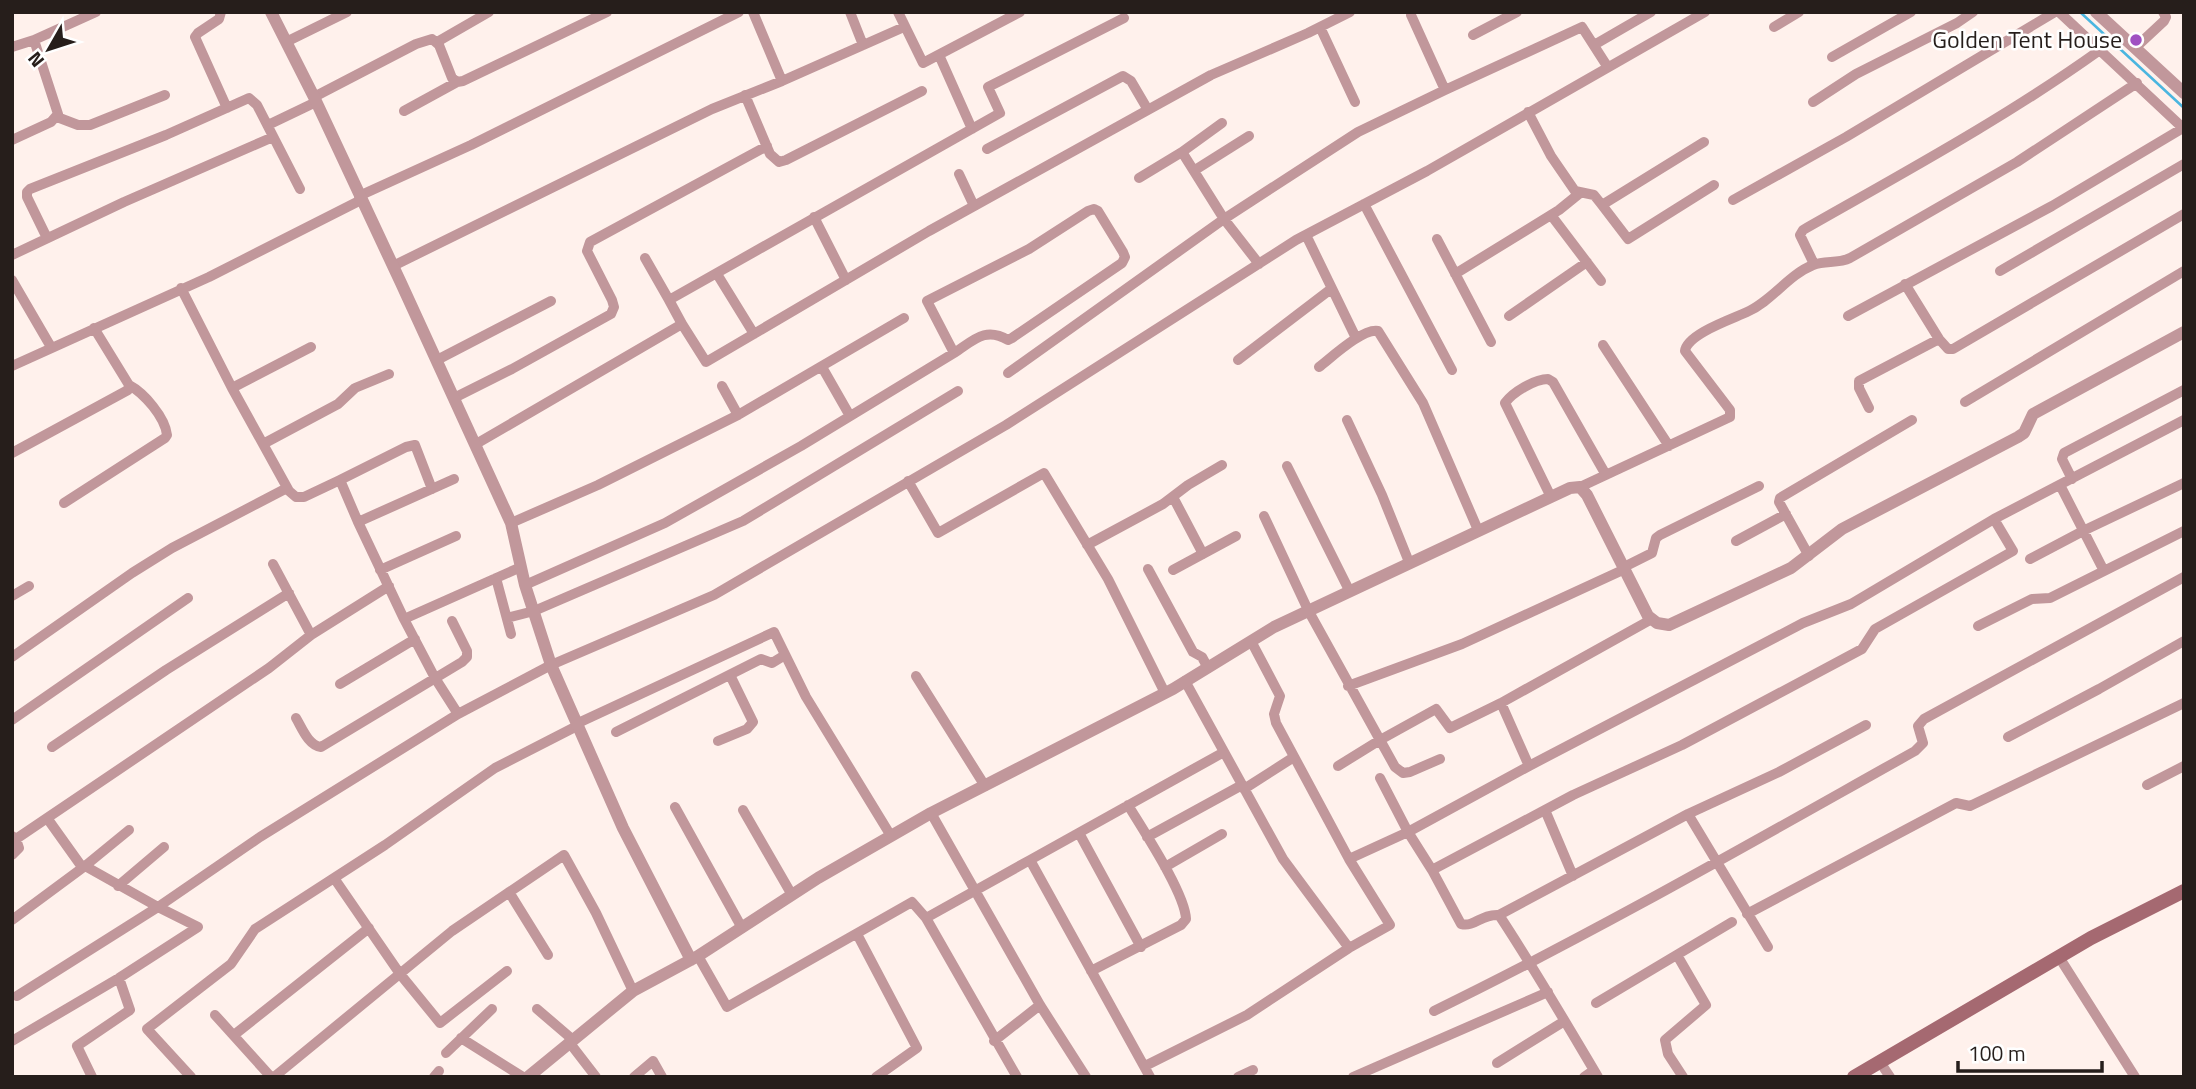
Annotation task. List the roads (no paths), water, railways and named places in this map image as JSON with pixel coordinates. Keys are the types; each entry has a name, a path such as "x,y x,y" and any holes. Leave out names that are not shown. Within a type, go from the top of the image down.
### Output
{"main road":[{"path":"1854,1077 1876,1069 2059,957 2184,891"}],"street":[{"path":"12,47 96,12"},
{"path":"221,12 219,19 195,37 227,107"},
{"path":"271,12 315,99 511,523 521,567 551,665 623,828 695,958 727,1007 912,902 926,918 1017,1077"},
{"path":"286,42 347,12"},
{"path":"268,125 416,44 428,39 437,41 489,12"},
{"path":"404,111 457,82 607,12"},
{"path":"12,366 209,277 360,198 739,12"},
{"path":"753,12 782,81"},
{"path":"849,12 863,45"},
{"path":"898,12 923,63 1020,12"},
{"path":"1473,35 1517,12"},
{"path":"1594,45 1651,12"},
{"path":"17,996 158,907 260,837 458,714 551,665 714,595 1006,425 1306,235 1427,171 1705,12"},
{"path":"1774,27 1799,12"},
{"path":"1832,57 1911,12"},
{"path":"1813,102 1856,74 1957,23 1973,12"},
{"path":"1733,200 1846,137 2057,12 2183,128 2052,206 1848,316"},
{"path":"2096,12 2184,93"},
{"path":"2136,48 2164,21 2166,17 2163,12"},
{"path":"645,257 706,362 974,206 1211,75 1348,13"},
{"path":"1413,13 1445,90"},
{"path":"669,300 1000,113 988,87 1124,18"},
{"path":"393,266 712,108 782,81 904,27"},
{"path":"1320,27 1355,102"},
{"path":"1008,373 1224,219 1358,132 1583,27 1607,66"},
{"path":"34,40 57,106 57,117"},
{"path":"437,41 450,73 457,82"},
{"path":"1814,264 1800,235 1803,230 1996,118 2100,50"},
{"path":"939,55 972,129"},
{"path":"987,149 1123,76 1127,76 1131,81 1148,110"},
{"path":"461,1038 525,1077 633,991 695,958 792,895 931,813 1165,693 1308,610 1570,488 1580,487 1726,420 1731,415 1730,410 1685,351 1686,346 1719,323 1754,308 1814,264 1850,258 2017,162 2137,83"},
{"path":"745,95 772,158 783,161 922,90"},
{"path":"57,117 78,125 90,125 166,95"},
{"path":"47,238 27,197 30,189 166,135 244,99 252,99 300,189"},
{"path":"1528,113 1551,156 1575,191 1594,195 1628,239 1714,185"},
{"path":"12,140 57,117"},
{"path":"1139,178 1222,123"},
{"path":"1195,170 1249,136"},
{"path":"12,255 274,137"},
{"path":"1602,205 1704,142"},
{"path":"454,398 611,314 614,307 612,300 586,248 590,242 767,146"},
{"path":"1182,152 1224,219 1259,264"},
{"path":"2000,271 2184,164"},
{"path":"959,174 974,206"},
{"path":"1455,274 1580,194"},
{"path":"1364,204 1452,370"},
{"path":"526,584 665,523 990,333 997,333 1008,340 1012,338 1122,263 1125,257 1123,252 1098,211 1088,211 1030,248 927,301 954,353"},
{"path":"1905,284 1939,339 1948,349 1957,347 2184,214"},
{"path":"1551,215 1601,281"},
{"path":"814,217 846,280"},
{"path":"1306,235 1356,338"},
{"path":"1437,239 1491,342"},
{"path":"1509,316 1587,262"},
{"path":"1965,402 2184,271"},
{"path":"717,274 754,334"},
{"path":"12,280 51,347"},
{"path":"181,288 232,388 293,495 300,498 415,445 432,489"},
{"path":"1238,360 1331,289"},
{"path":"437,360 551,302"},
{"path":"511,523 598,485 738,415 904,318"},
{"path":"476,444 682,324"},
{"path":"64,502 165,439 167,435 164,424 141,393 129,385 94,328"},
{"path":"1319,367 1356,338 1373,330 1380,333 1423,403 1478,530"},
{"path":"1580,487 1587,495 1625,568 1643,609 1652,619 1663,625 1676,622 1771,578 1809,556 1842,529 2018,438 2024,433 2033,414 2184,332"},
{"path":"1869,408 1859,382 1939,339"},
{"path":"1603,345 1669,446"},
{"path":"232,388 312,346"},
{"path":"822,367 850,416"},
{"path":"263,444 338,404 351,390 389,374"},
{"path":"1551,497 1506,403 1511,397 1541,379 1548,379 1553,383 1605,475"},
{"path":"12,453 124,394 129,385"},
{"path":"722,386 738,415"},
{"path":"2072,479 2062,458 2064,453 2184,390"},
{"path":"507,618 534,611 743,521 958,391"},
{"path":"1347,420 1409,562"},
{"path":"1809,556 1779,500 1781,496 1912,420"},
{"path":"1349,859 1408,832 1803,623 1851,604 1994,519 2184,420"},
{"path":"1087,545 1173,497 1222,465"},
{"path":"1287,466 1349,590"},
{"path":"908,481 938,533 1044,473 1108,579 1165,693"},
{"path":"358,522 454,479"},
{"path":"340,480 404,619 435,678 458,714"},
{"path":"2030,559 2184,483"},
{"path":"2060,485 2104,571"},
{"path":"1348,686 1462,643 1625,568 1652,553 1656,538 1660,534 1759,486"},
{"path":"12,657 172,548 287,488"},
{"path":"1173,497 1203,554"},
{"path":"1736,541 1786,514"},
{"path":"1264,516 1308,610 1395,766 1403,773 1440,759"},
{"path":"1432,870 1545,810 1682,745 1862,649 1875,629 2013,551 1994,519"},
{"path":"1978,626 2032,598 2050,598 2184,531"},
{"path":"380,570 456,536"},
{"path":"1173,570 1236,536"},
{"path":"274,564 311,635"},
{"path":"404,619 521,567"},
{"path":"1148,569 1193,652 1202,657 1208,668"},
{"path":"1434,1011 1531,964 1717,864 1915,751 1923,743 1918,726 1924,719 2184,577"},
{"path":"496,578 511,634"},
{"path":"12,596 29,586"},
{"path":"12,855 19,848 14,838 269,668 311,635 389,586"},
{"path":"52,747 166,670 289,593"},
{"path":"12,720 188,598"},
{"path":"1338,766 1436,709 1450,728 1501,703 1652,619"},
{"path":"296,718 311,742 316,747 321,747 462,662 468,655 452,621"},
{"path":"191,1077 147,1029 231,964 255,929 495,768 577,725 774,632 806,697 891,836"},
{"path":"340,684 415,639"},
{"path":"1144,1066 1247,1015 1349,948 1390,925 1349,859 1274,718 1279,700 1278,691 1251,641"},
{"path":"2008,737 2099,690 2184,641"},
{"path":"616,732 761,659 772,663 785,655"},
{"path":"718,741 747,729 753,722 730,675"},
{"path":"916,676 985,786"},
{"path":"1185,681 1283,859 1349,948"},
{"path":"1501,703 1529,766"},
{"path":"1747,914 1956,803 1970,806 2184,704"},
{"path":"1380,778 1461,924 1469,926 1488,915 1499,915 1688,814 1779,772 1866,725"},
{"path":"926,918 1224,752"},
{"path":"1147,837 1294,757"},
{"path":"2147,785 2184,766"},
{"path":"1091,971 1141,947 1181,925 1186,919 1165,867 1128,805"},
{"path":"675,807 742,928"},
{"path":"743,810 792,895"},
{"path":"1545,810 1573,876"},
{"path":"931,813 1041,1006 1086,1077"},
{"path":"1688,814 1768,947"},
{"path":"12,1041 119,978 198,927 84,867 47,818"},
{"path":"12,920 129,830"},
{"path":"1079,832 1141,947"},
{"path":"1165,867 1222,834"},
{"path":"118,886 164,847"},
{"path":"215,1015 273,1077 452,931 564,855 596,912 633,991"},
{"path":"1030,860 1150,1077"},
{"path":"334,878 400,974 440,1023 507,971"},
{"path":"509,892 548,955"},
{"path":"1499,915 1596,1074 1584,1077"},
{"path":"1596,1003 1732,922"},
{"path":"234,1035 369,928"},
{"path":"857,934 917,1048 876,1077"},
{"path":"1677,955 1706,1005 1665,1040 1668,1054 1683,1077"},
{"path":"2059,957 2135,1077"},
{"path":"92,1077 77,1046 130,1010 119,978"},
{"path":"1353,1077 1548,992"},
{"path":"994,1041 1041,1006"},
{"path":"446,1053 492,1009"},
{"path":"537,1009 571,1041 596,1077"},
{"path":"1497,1063 1563,1022"},
{"path":"634,1077 653,1061 662,1077"},
{"path":"1876,1069 1890,1077"},
{"path":"1238,1077 1252,1070"}],"waterway":[{"path":"2080,12 2184,108"}],"place":[{"name":"Golden Tent House","path":"2136,40"}]}
